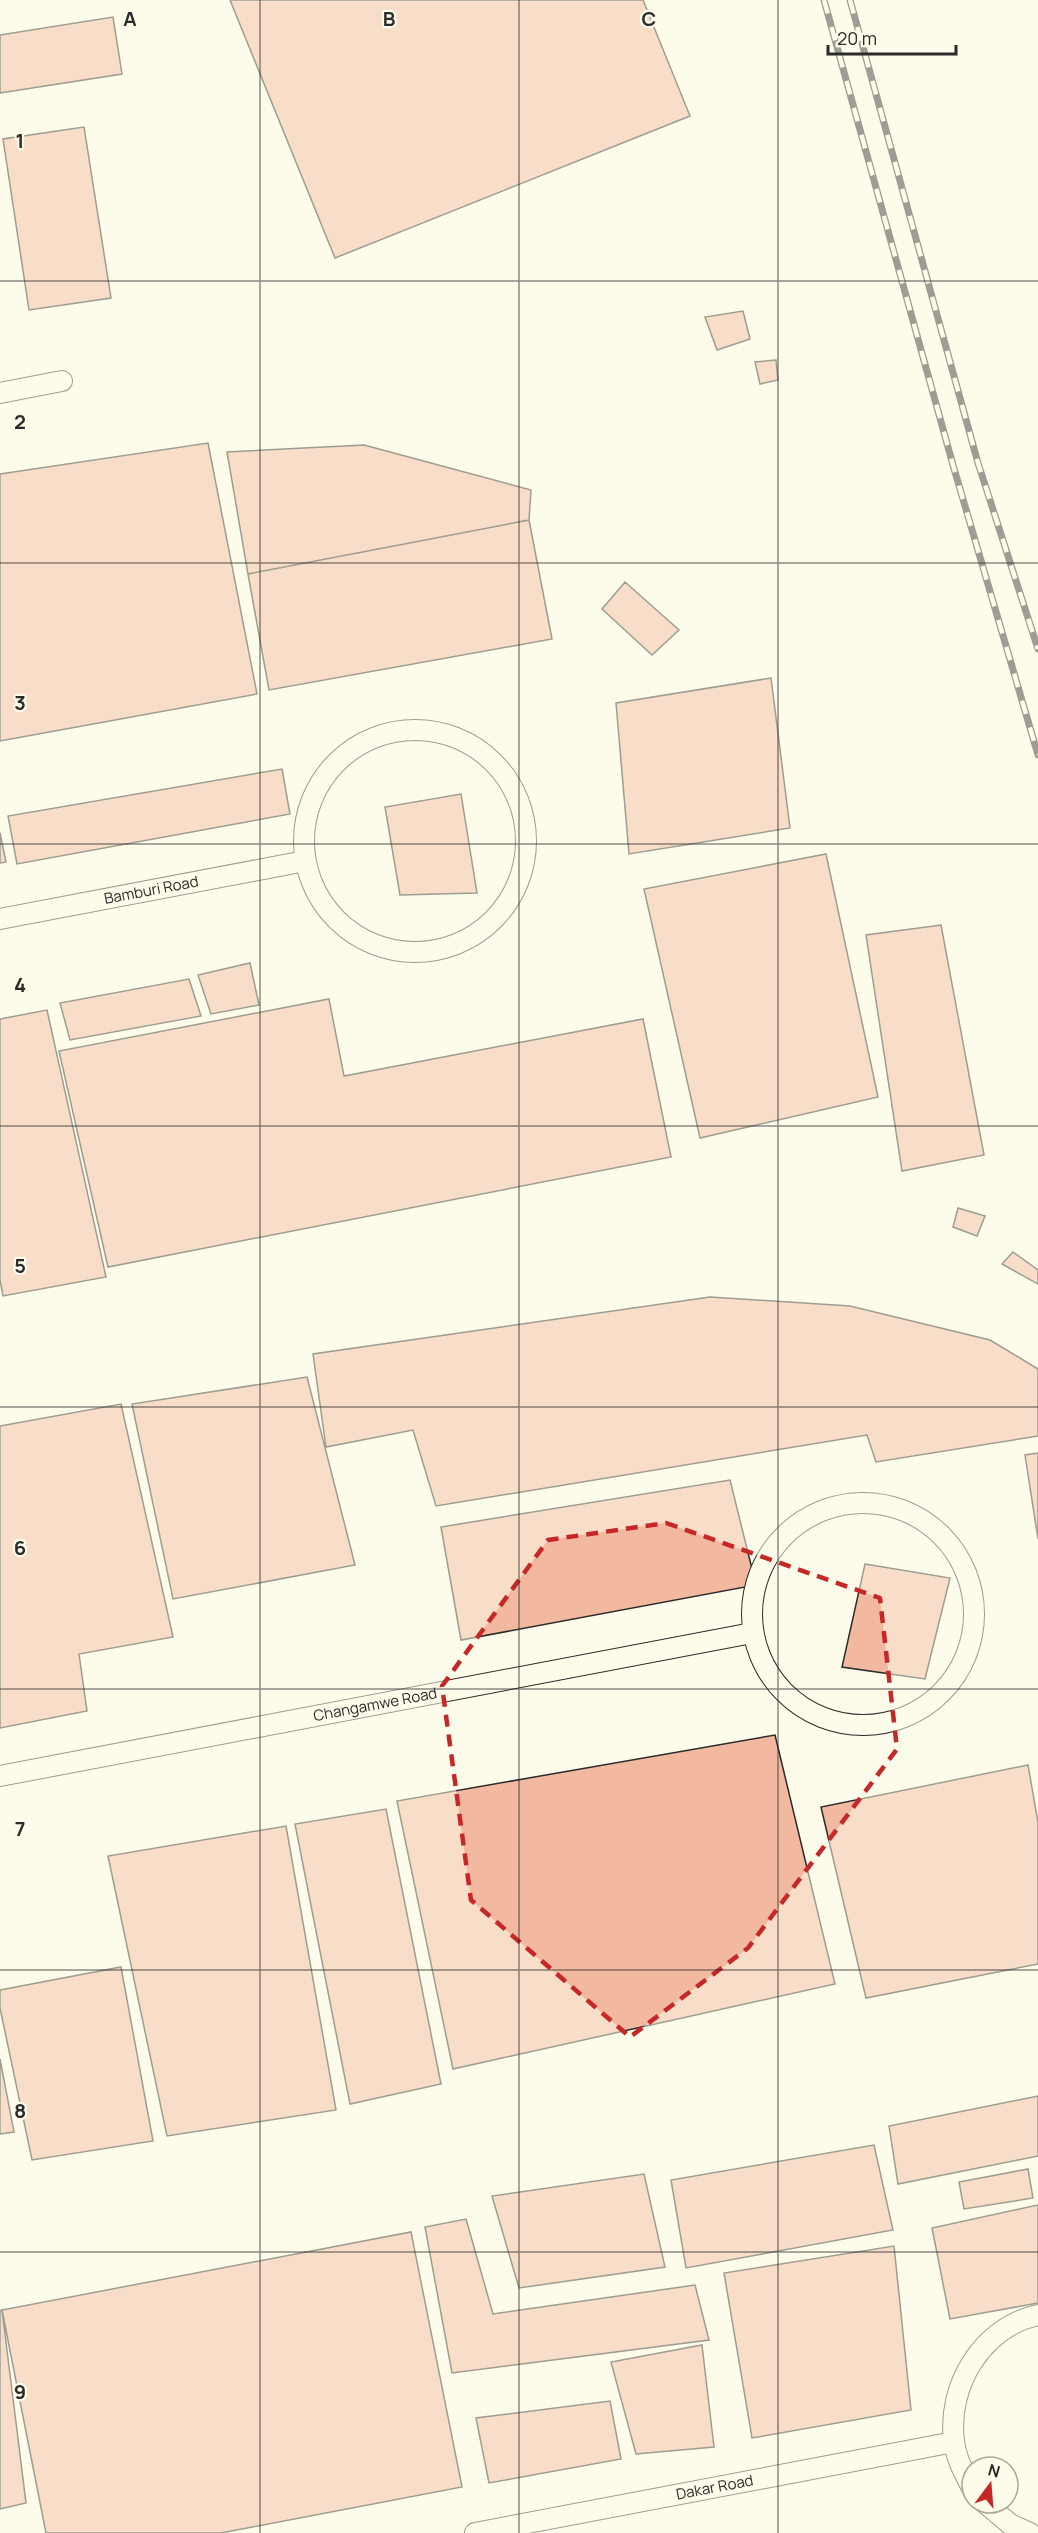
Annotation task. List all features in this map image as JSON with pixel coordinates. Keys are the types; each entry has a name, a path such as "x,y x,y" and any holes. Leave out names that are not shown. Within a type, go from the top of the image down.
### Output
{"lane":[{"path":"0,393 62,381"},
{"path":"401,730 438,732 472,745 500,768 519,800 526,835 522,872 506,904 480,932 447,948 410,952 373,944 349,930 341,925 318,896 305,861 304,825 315,790 336,761 366,740 401,730"},
{"name":"Bamburi Road","path":"0,919 305,861"},
{"path":"849,1503 884,1504 918,1517 947,1539 967,1570 975,1605 972,1642 957,1677 930,1704 896,1721 858,1726 821,1718 789,1698 765,1669 752,1633 752,1597 763,1563 784,1533 814,1513 849,1503"},
{"name":"Changamwe Road","path":"0,1776 752,1633"},
{"path":"960,2463 954,2442 953,2415 959,2390 970,2366 986,2344 1007,2328 1038,2315"},
{"name":"Dakar Road","path":"476,2533 954,2442"},
{"path":"999,2515 1010,2524 1030,2533"}],"highlighted area":[{"path":"666,1523 880,1598 897,1749 748,1948 630,2037 471,1900 442,1686 548,1540"}],"building":[{"path":"230,0 643,0 690,116 335,258"},
{"path":"113,17 122,74 0,93 0,35"},
{"path":"84,127 111,298 29,310 3,139"},
{"path":"743,311 750,339 717,350 705,317"},
{"path":"776,360 778,380 760,384 755,362"},
{"path":"208,443 257,694 0,741 0,474"},
{"path":"364,445 531,490 529,520 248,574 227,452"},
{"path":"529,520 552,639 269,690 248,574"},
{"path":"625,582 679,630 652,655 602,609"},
{"path":"771,678 790,828 629,854 616,703"},
{"path":"282,769 290,814 17,864 8,816"},
{"path":"461,794 477,893 400,895 385,807"},
{"path":"0,833 6,862 0,863"},
{"path":"826,854 878,1097 700,1138 644,889"},
{"path":"941,925 984,1155 902,1171 866,935"},
{"path":"250,963 259,1005 211,1014 198,975"},
{"path":"189,979 201,1016 70,1040 60,1003"},
{"path":"329,999 344,1076 643,1019 671,1157 108,1267 59,1051"},
{"path":"47,1010 106,1277 3,1296 0,1280 0,1019"},
{"path":"958,1208 985,1216 977,1236 953,1227"},
{"path":"1013,1252 1038,1270 1038,1284 1002,1264"},
{"path":"710,1297 850,1306 990,1340 1038,1369 1038,1436 876,1462 867,1435 436,1506 413,1430 326,1447 313,1354"},
{"path":"307,1377 355,1565 173,1599 132,1404"},
{"path":"121,1404 173,1637 79,1654 87,1711 0,1728 0,1426"},
{"path":"1038,1453 1038,1539 1025,1455"},
{"path":"730,1480 756,1585 461,1640 441,1527"},
{"path":"865,1564 950,1578 925,1679 842,1667"},
{"path":"775,1735 835,1984 453,2069 397,1801"},
{"path":"1028,1765 1038,1822 1038,1964 866,1998 821,1807"},
{"path":"386,1809 441,2084 350,2104 295,1824"},
{"path":"286,1826 336,2110 167,2136 108,1856"},
{"path":"121,1967 153,2141 32,2160 0,2008 0,1990"},
{"path":"0,2059 14,2132 0,2134"},
{"path":"1038,2096 1038,2156 898,2184 889,2126"},
{"path":"874,2145 893,2230 686,2268 671,2180"},
{"path":"1028,2169 1033,2198 964,2209 959,2182"},
{"path":"644,2174 665,2267 519,2288 492,2196"},
{"path":"1038,2205 1038,2303 950,2319 932,2228"},
{"path":"466,2219 493,2314 695,2285 709,2340 452,2373 425,2227"},
{"path":"411,2232 462,2487 221,2533 46,2533 2,2310"},
{"path":"894,2246 911,2410 752,2438 724,2273"},
{"path":"2,2310 26,2503 0,2509 0,2311"},
{"path":"702,2345 714,2447 636,2454 611,2362"},
{"path":"610,2401 621,2459 489,2483 476,2418"}],"railway":[{"path":"824,0 953,465 1038,755"},
{"path":"850,0 978,463 1038,649"}]}
